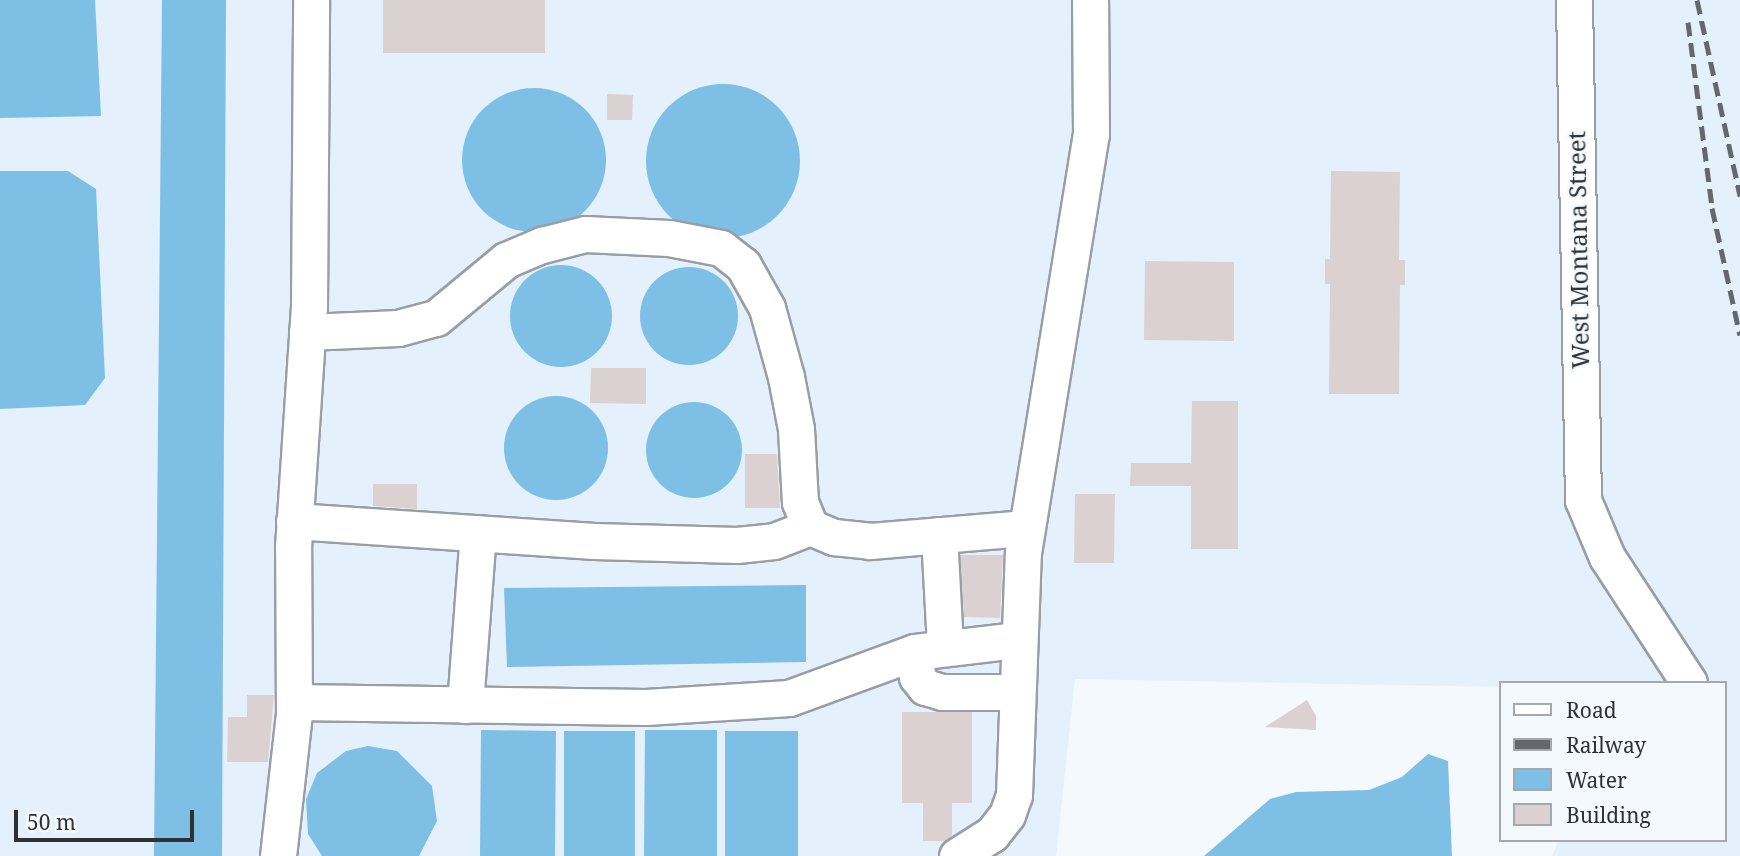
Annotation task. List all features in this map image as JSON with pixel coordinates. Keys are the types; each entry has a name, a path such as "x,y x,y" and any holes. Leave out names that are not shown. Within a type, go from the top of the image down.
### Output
{"street":[{"path":"278,856 292,762 294,521 307,332 312,0"},
{"path":"957,856 992,834 1007,815 1016,767 1017,640 1026,528 1091,134 1090,0"},
{"name":"West Montana Street","path":"1574,0 1583,500 1607,557 1688,681"},
{"path":"307,332 398,328 436,318 506,260 542,245 585,234 669,238 721,248 743,265 767,308 788,390 800,502 810,527"},
{"path":"294,521 737,545 774,541 810,527 834,537 870,541 1026,528"},
{"path":"466,705 478,533"},
{"path":"939,535 930,649 916,677 925,687 942,692 1017,692"},
{"path":"294,702 646,707 789,698 930,649 1017,640"}],"shaded area":[{"path":"0,0 1740,0 1740,856 1552,856 1558,842 1726,842 1726,681 1498,681 1498,687 1075,679 1056,856 0,856"}],"water":[{"path":"0,0 95,0 101,116 0,118"},
{"path":"162,0 226,0 222,856 154,856"},
{"path":"723,84 752,90 777,107 794,132 800,161 794,190 777,215 752,232 723,238 694,232 669,215 652,190 646,161 652,132 669,107 694,90"},
{"path":"534,88 562,93 585,109 601,132 606,160 601,188 585,211 562,227 534,232 506,227 483,211 467,188 462,160 467,132 483,109 506,93"},
{"path":"0,171 68,171 96,189 105,378 85,405 0,409"},
{"path":"561,265 580,269 597,280 608,297 612,316 608,335 597,352 580,363 561,367 542,363 525,352 514,335 510,316 514,297 525,280 542,269"},
{"path":"689,267 708,271 724,281 734,297 738,316 734,335 724,351 708,361 689,365 670,361 654,351 644,335 640,316 644,297 654,281 670,271"},
{"path":"556,396 576,400 593,411 604,428 608,448 604,468 593,485 576,496 556,500 536,496 519,485 508,468 504,448 508,428 519,411 536,400"},
{"path":"694,402 713,405 728,416 739,431 742,450 739,469 728,484 713,495 694,498 675,495 660,484 649,469 646,450 649,431 660,416 675,405"},
{"path":"806,585 806,662 507,667 504,588"},
{"path":"481,730 556,731 555,856 480,856"},
{"path":"645,730 717,730 717,856 644,856"},
{"path":"564,731 635,731 635,856 564,856"},
{"path":"725,731 798,731 798,856 725,856"},
{"path":"368,746 397,751 432,786 437,821 419,856 322,856 308,834 306,799 317,773 346,751"},
{"path":"1428,754 1448,761 1452,856 1204,856 1270,799 1296,792 1369,790 1402,777"}],"building":[{"path":"383,0 545,0 545,53 383,53"},
{"path":"607,94 633,95 632,120 607,120"},
{"path":"1331,171 1400,172 1399,260 1405,260 1405,285 1400,285 1399,394 1329,394 1330,284 1325,284 1325,259 1330,259"},
{"path":"1145,261 1234,262 1234,341 1144,340"},
{"path":"591,368 646,368 646,404 590,403"},
{"path":"1192,401 1238,401 1238,549 1191,549 1191,486 1130,486 1131,463 1191,463"},
{"path":"745,454 777,454 780,508 745,508"},
{"path":"373,484 417,484 417,509 373,506"},
{"path":"1075,494 1115,494 1114,563 1074,563"},
{"path":"960,555 1003,555 1000,618 964,617"},
{"path":"247,695 274,695 268,762 227,762 228,717 247,717"},
{"path":"1307,700 1316,716 1316,730 1265,727"},
{"path":"902,712 972,712 972,803 952,803 952,836 945,841 923,841 923,803 902,803"}],"railway":[{"path":"1697,0 1740,196"},
{"path":"1688,22 1712,208 1740,335"}]}
